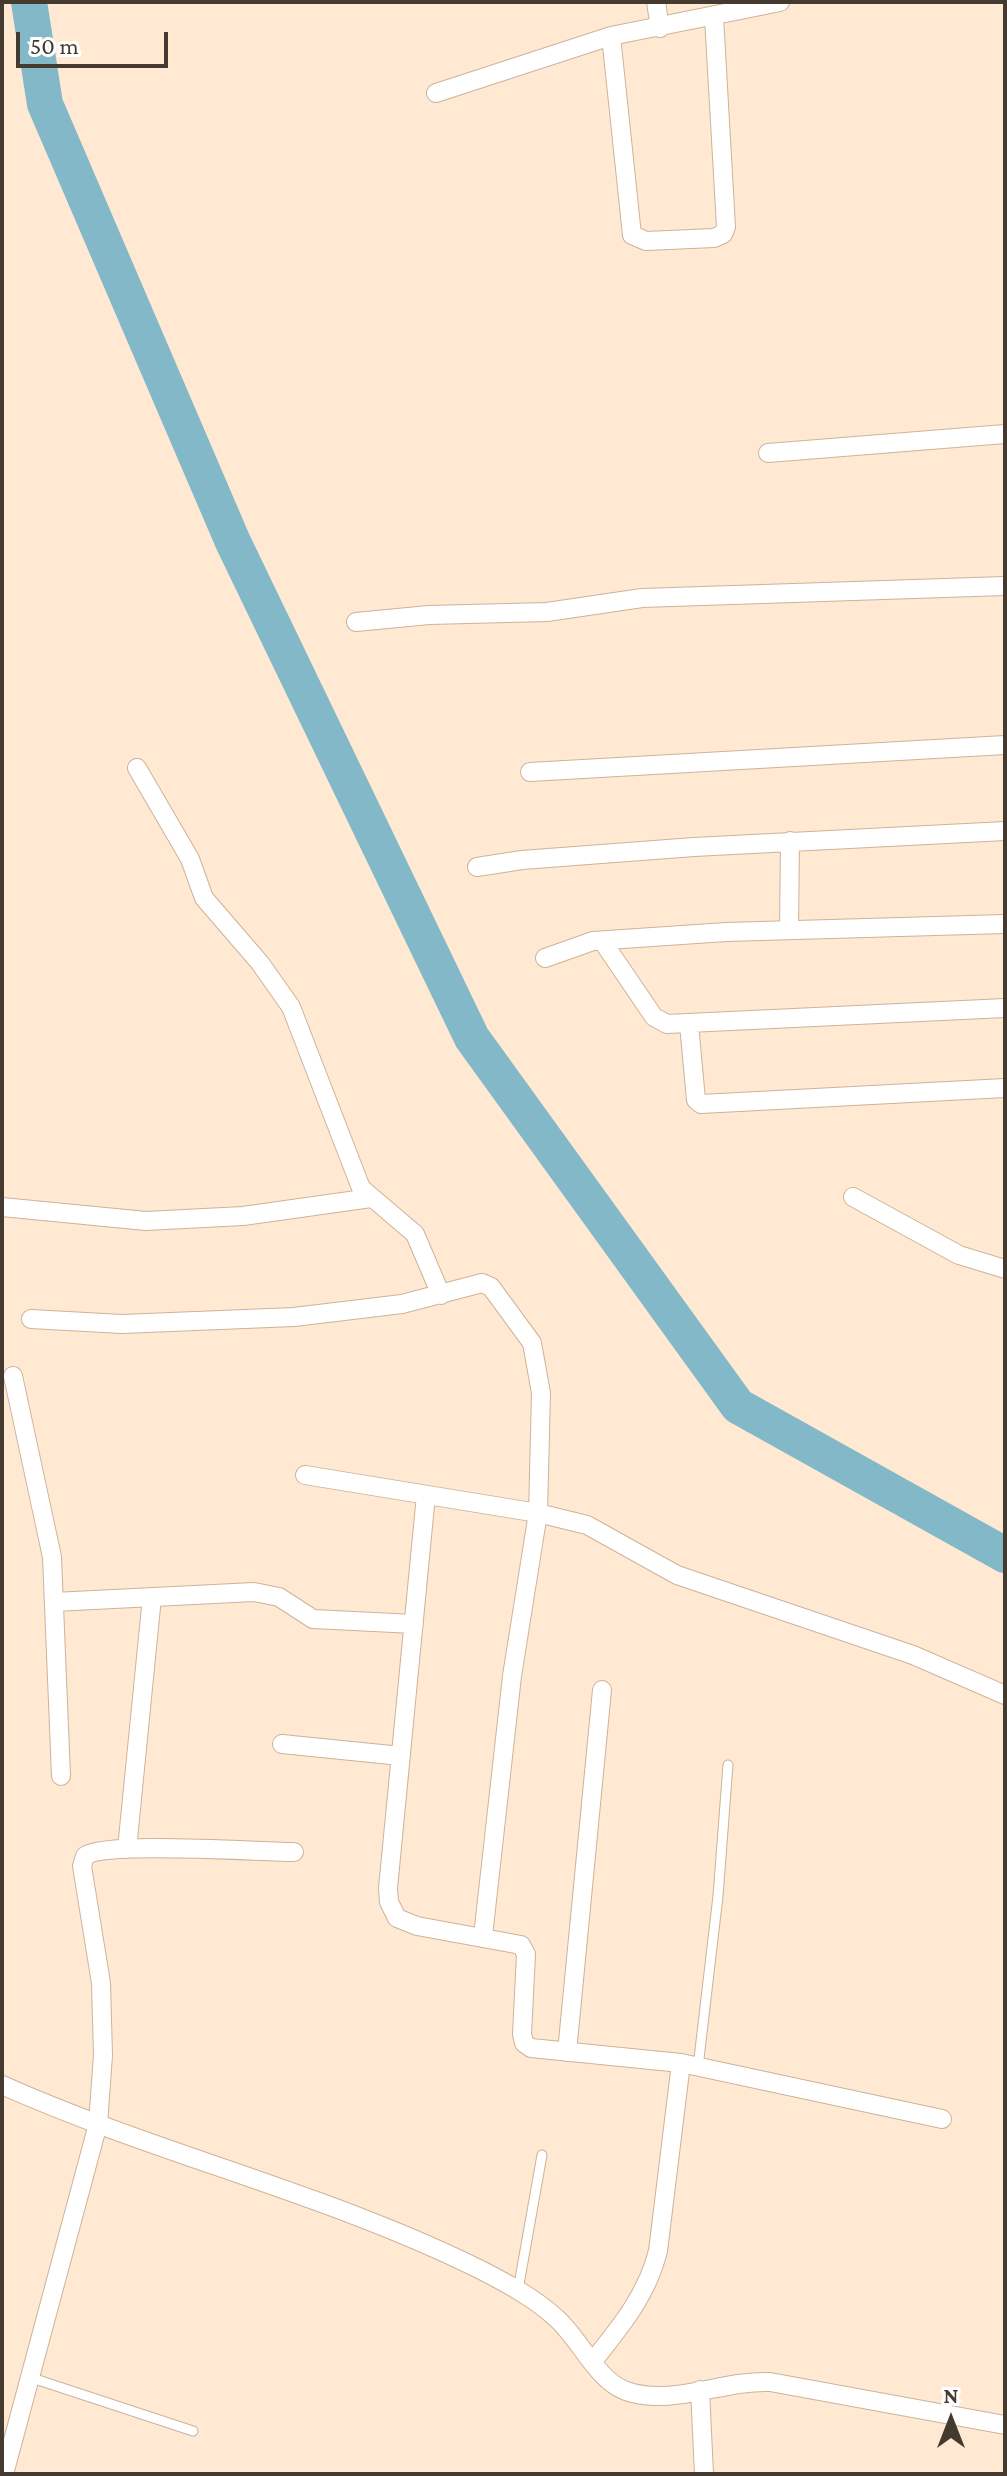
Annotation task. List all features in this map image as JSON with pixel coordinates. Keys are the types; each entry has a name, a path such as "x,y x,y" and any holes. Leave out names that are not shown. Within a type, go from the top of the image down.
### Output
{"street":[{"path":"656,2 660,28"},
{"path":"436,93 611,36 780,2"},
{"path":"611,36 632,235 646,241 714,238 723,234 726,227 714,17"},
{"path":"768,453 1005,434"},
{"path":"356,622 429,615 547,612 642,598 1005,586"},
{"path":"530,772 1005,745"},
{"path":"137,768 190,859 204,898 260,963 291,1007 315,1062 358,1182 371,1198 415,1234 441,1295"},
{"path":"477,867 522,860 790,841 1005,831"},
{"path":"789,930 790,841"},
{"path":"545,958 584,943 789,930 1005,924"},
{"path":"603,942 658,1021 689,1024 1005,1008"},
{"path":"689,1024 696,1100 701,1104 1005,1088"},
{"path":"853,1197 959,1255 1005,1269"},
{"path":"2,1207 146,1221 243,1216 371,1198"},
{"path":"31,1319 122,1324 205,1323 371,1309 441,1295 476,1283 487,1285 532,1343 541,1393 538,1513 512,1676 483,1936"},
{"path":"13,1376 49,1534 61,1776"},
{"path":"305,1475 538,1513 587,1525 677,1575 913,1655 1005,1695"},
{"path":"426,1495 388,1888 392,1911 404,1923 517,1942 526,1954 524,2043 538,2050 689,2065 942,2119"},
{"path":"54,1602 269,1593 313,1619 414,1624"},
{"path":"127,1849 152,1597"},
{"path":"567,2052 602,1690"},
{"path":"282,1744 401,1756"},
{"path":"5,2462 32,2378 98,2124 103,2055 101,1983 82,1866 88,1853 127,1849 294,1852"},
{"path":"593,2361 631,2314 653,2272 689,2065"},
{"path":"2,2085 462,2261 518,2290 555,2317 607,2378 634,2393 659,2396 744,2381 770,2382 1005,2425"},
{"path":"700,2390 704,2474"}],"lane":[{"path":"689,2065 718,1896 728,1765"},
{"path":"518,2290 542,2155"},
{"path":"32,2378 193,2431"}],"waterway":[{"path":"29,2 45,104 233,542 472,1038 738,1406 1005,1555"}]}
